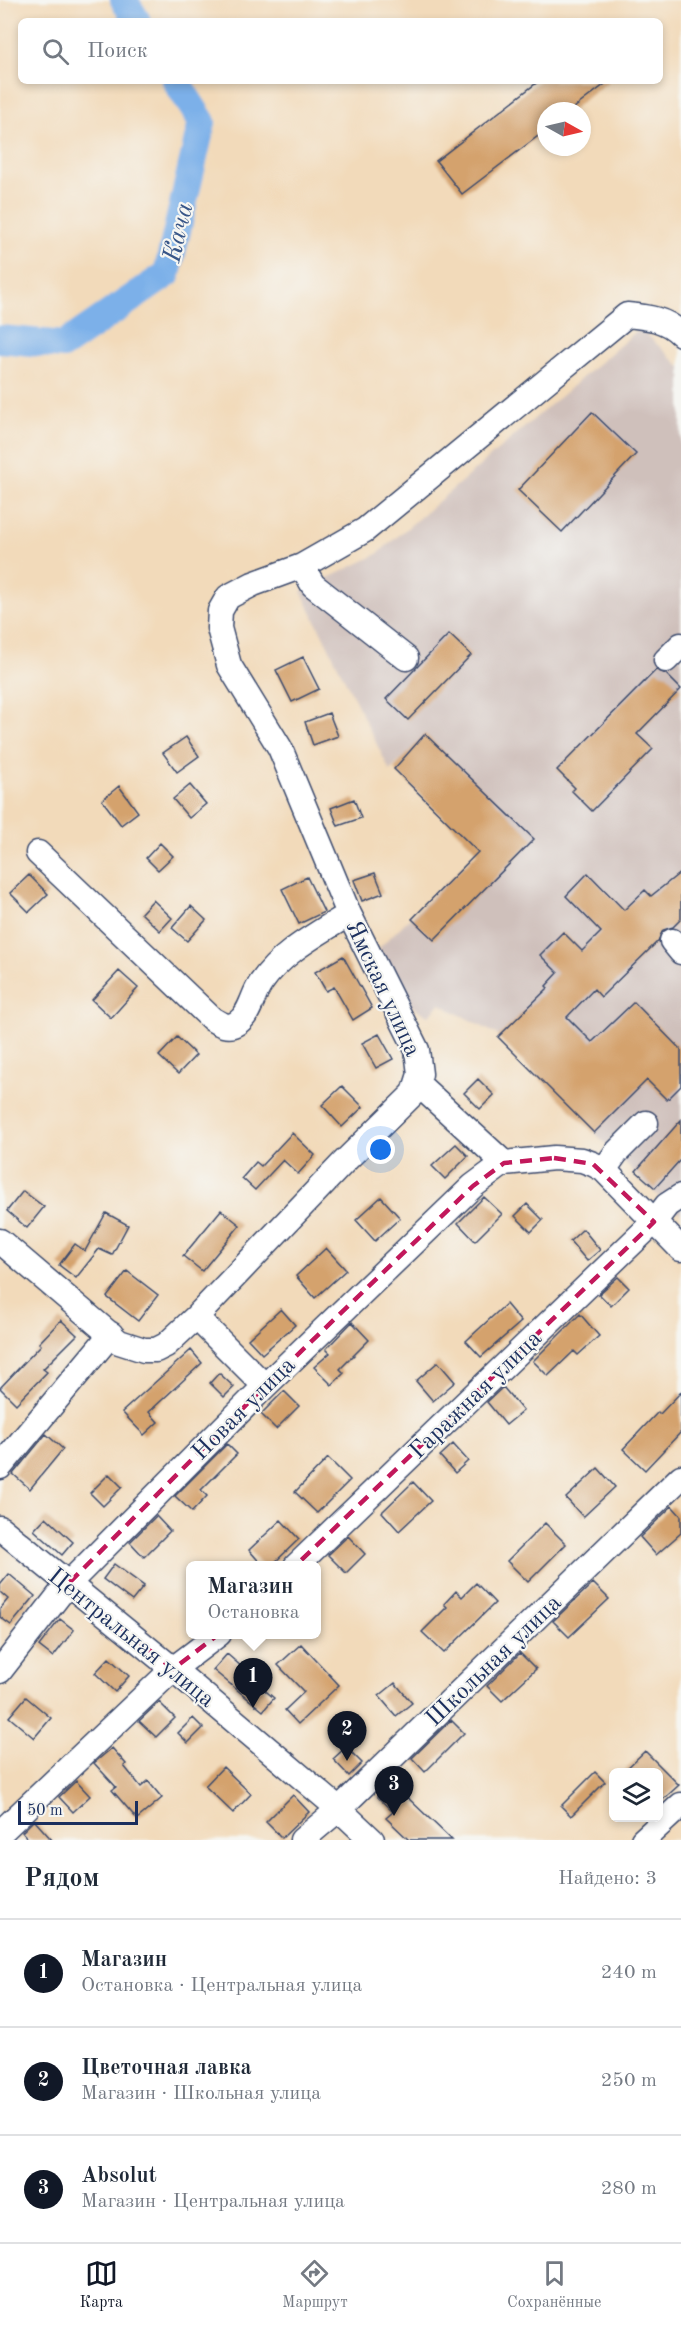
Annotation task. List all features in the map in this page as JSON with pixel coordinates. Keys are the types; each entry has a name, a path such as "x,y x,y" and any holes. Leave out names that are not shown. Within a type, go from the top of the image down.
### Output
{"street":[{"path":"406,658 313,585 302,566 365,530 627,315 653,317 681,334"},
{"name":"Ямская улица","path":"111,1334 119,1342 144,1350 156,1350 166,1346 414,1093 418,1084 420,1064 417,1050 350,914 280,748 229,665 219,628 220,611 228,597 252,584 302,566"},
{"path":"38,853 204,1011 222,1025 231,1026 246,1015 260,984 287,954 350,914"},
{"path":"418,1084 504,1163 571,1158 582,1160 604,1170 681,1249"},
{"path":"604,1170 616,1153 646,1123"},
{"name":"Новая улица","path":"0,1671 67,1585 265,1386 473,1186 504,1163"},
{"name":"Гаражная улица","path":"301,1561 654,1222 667,1205 681,1196"},
{"path":"0,1241 111,1334 0,1467"},
{"path":"196,1317 265,1386"},
{"name":"Школьная улица","path":"302,1840 339,1809 681,1477"},
{"name":"Центральная улица","path":"0,1528 67,1585 173,1669 339,1809 372,1840"},
{"path":"0,1833 173,1669 214,1639"},
{"path":"643,1840 681,1805"}],"highlighted area":[{"path":"554,1158 593,1164 654,1222 244,1615 173,1669 67,1585 265,1386 473,1186 504,1163"}],"shaded area":[{"path":"640,328 681,367 681,1213 667,1205 496,1034 440,1004 428,1016 412,1006 379,948 478,852 394,769 405,756 390,771 301,591 376,555"}],"building":[{"path":"535,84 605,84 582,102 537,102 537,137 462,194 436,161"},
{"path":"592,412 636,454 562,532 518,490"},
{"path":"449,634 471,655 408,720 386,699"},
{"path":"303,657 319,689 292,702 276,670"},
{"path":"656,670 666,674 681,689 637,734 653,749 592,811 572,791 575,788 557,770"},
{"path":"329,713 338,736 313,745 305,722"},
{"path":"425,734 534,839 434,940 412,919 478,852 394,769"},
{"path":"186,737 199,756 177,772 163,753"},
{"path":"190,785 206,804 189,818 173,799"},
{"path":"119,786 138,812 121,825 102,800"},
{"path":"354,799 361,818 338,826 331,808"},
{"path":"160,843 173,856 158,870 146,858"},
{"path":"681,872 681,919 673,927 663,930 658,941 601,997 594,989 567,1017 592,1042 634,1002 681,1050 681,1086 667,1100 647,1080 594,1133 498,1037 548,988 546,986 558,973 540,955 563,932 582,951 601,932 566,896 588,873 624,910 645,890 651,896"},
{"path":"375,873 383,893 362,901 354,880"},
{"path":"29,875 48,894 29,912 10,893"},
{"path":"307,877 324,912 299,924 282,889"},
{"path":"153,900 172,918 160,931 141,913"},
{"path":"191,906 206,920 187,941 172,928"},
{"path":"343,956 372,1008 353,1020 334,987 326,991 315,972"},
{"path":"119,971 138,988 111,1018 92,1000"},
{"path":"379,1034 393,1059 376,1068 362,1043"},
{"path":"177,1037 196,1055 178,1074 159,1056"},
{"path":"478,1079 494,1095 480,1109 464,1093"},
{"path":"342,1086 363,1107 342,1127 322,1105"},
{"path":"681,1120 681,1159 655,1188 636,1171"},
{"path":"292,1133 315,1155 298,1174 283,1160 255,1190 242,1178 256,1162 261,1166"},
{"path":"456,1144 468,1156 445,1179 432,1166"},
{"path":"23,1191 44,1207 27,1228 7,1211"},
{"path":"381,1197 400,1218 375,1241 356,1220"},
{"path":"484,1197 502,1214 475,1241 458,1223"},
{"path":"527,1204 543,1220 531,1232 515,1216"},
{"path":"221,1210 240,1225 202,1271 183,1256"},
{"path":"106,1213 128,1225 112,1255 99,1249 76,1278 59,1265 75,1244 85,1251"},
{"path":"583,1229 600,1250 587,1261 570,1241"},
{"path":"326,1248 346,1270 315,1298 296,1276"},
{"path":"127,1271 158,1295 138,1321 107,1297"},
{"path":"618,1277 629,1288 611,1306 599,1294"},
{"path":"506,1304 521,1322 481,1357 466,1341"},
{"path":"281,1309 295,1325 262,1354 248,1339"},
{"path":"580,1314 599,1336 578,1355 574,1351 548,1376 533,1361"},
{"path":"61,1320 77,1335 43,1369 47,1372 16,1404 0,1388 41,1345 39,1343"},
{"path":"352,1322 369,1340 340,1369 344,1373 332,1385 314,1367 330,1353 326,1349"},
{"path":"191,1350 202,1363 149,1412 158,1422 144,1435 122,1412"},
{"path":"438,1362 455,1382 433,1401 416,1381"},
{"path":"219,1373 234,1387 224,1397 210,1383"},
{"path":"503,1387 523,1411 506,1425 487,1402"},
{"path":"284,1391 299,1406 276,1429 261,1414"},
{"path":"681,1392 681,1432 645,1470 623,1449 658,1412 660,1414"},
{"path":"46,1434 63,1449 30,1489 13,1474"},
{"path":"227,1444 237,1454 201,1490 207,1496 192,1512 175,1496"},
{"path":"453,1444 468,1461 455,1473 440,1456"},
{"path":"328,1458 350,1480 317,1513 295,1492"},
{"path":"598,1468 615,1487 583,1517 566,1498"},
{"path":"109,1474 122,1487 103,1506 90,1493"},
{"path":"413,1482 431,1501 399,1531 382,1512"},
{"path":"672,1506 681,1516 681,1533 656,1555 640,1537"},
{"path":"156,1516 170,1531 144,1557 130,1542"},
{"path":"46,1517 73,1542 62,1555 34,1530"},
{"path":"281,1520 299,1539 276,1561 259,1561 249,1550"},
{"path":"545,1523 566,1544 528,1582 507,1561"},
{"path":"348,1536 365,1554 346,1573 328,1555"},
{"path":"114,1564 144,1586 132,1601 103,1579"},
{"path":"9,1574 35,1596 11,1625 0,1617 0,1609 8,1599 0,1592 0,1585"},
{"path":"476,1583 495,1603 444,1653 422,1632 447,1607 444,1604 456,1591 462,1597"},
{"path":"593,1583 609,1599 569,1637 553,1621"},
{"path":"60,1619 74,1630 53,1657 39,1646"},
{"path":"301,1644 339,1685 298,1724 285,1710 304,1692 278,1665"},
{"path":"520,1653 536,1669 502,1701 487,1686"},
{"path":"227,1654 274,1698 263,1711 213,1670"},
{"path":"109,1658 129,1676 115,1692 95,1673"},
{"path":"395,1683 412,1703 396,1716 379,1696"},
{"path":"26,1697 51,1718 34,1738 9,1717"},
{"path":"159,1702 175,1718 156,1737 139,1721"},
{"path":"193,1718 203,1728 188,1743 178,1733"},
{"path":"451,1720 464,1733 425,1772 412,1758"},
{"path":"346,1747 362,1763 349,1776 333,1759"},
{"path":"112,1748 141,1787 148,1781 162,1798 137,1819 112,1790 116,1787 94,1763"},
{"path":"645,1751 662,1768 627,1768"},
{"path":"223,1767 251,1794 233,1813 205,1786"},
{"path":"663,1769 679,1785 663,1799"},
{"path":"595,1772 605,1782 571,1816 561,1806"},
{"path":"76,1781 90,1796 73,1812 59,1797"},
{"path":"389,1784 404,1800 407,1797 452,1840 409,1840 386,1818 393,1812 377,1796"},
{"path":"293,1795 309,1812 282,1838 266,1822"},
{"path":"34,1820 52,1840 29,1840 22,1832"}],"waterway":[{"name":"Кача","path":"124,0 135,18"},
{"name":"Кача","path":"0,339 64,345 167,274 202,122 178,84"}],"place":[{"name":"Магазин","path":"253,1708"},
{"name":"Цветочная лавка","path":"347,1761"},
{"name":"Absolut","path":"394,1816"}]}
